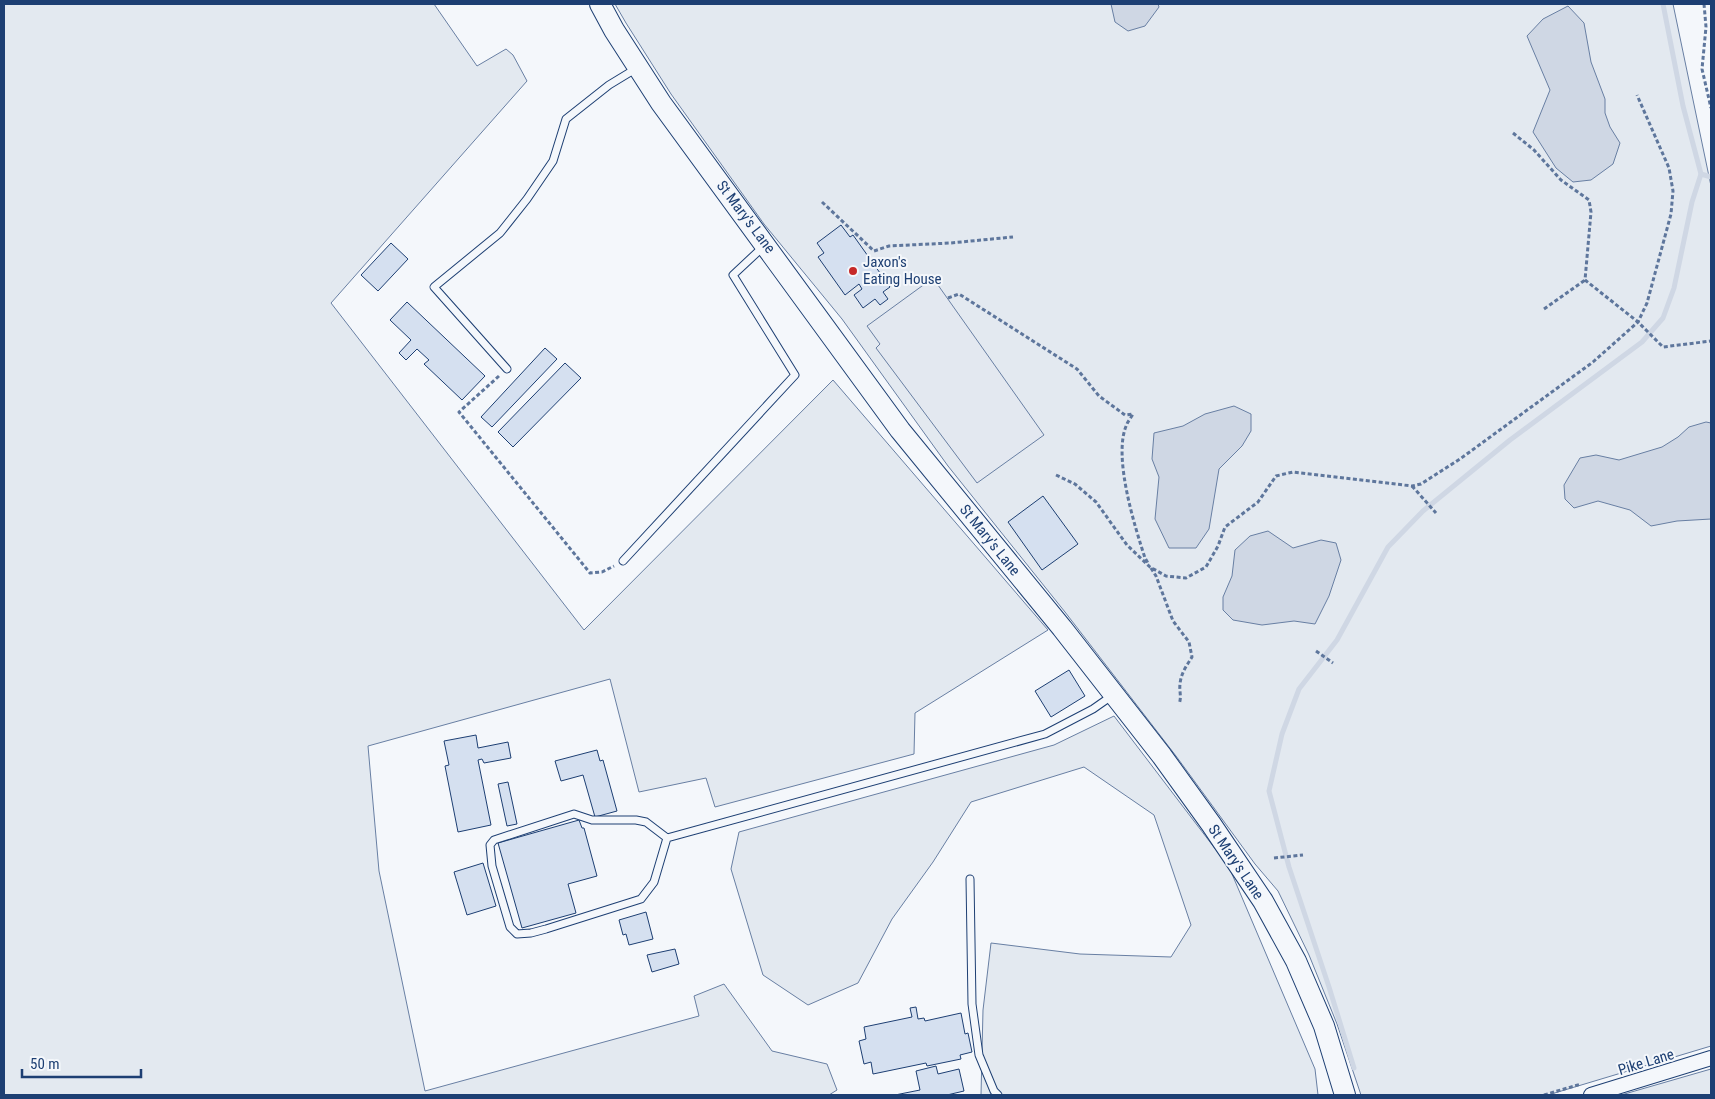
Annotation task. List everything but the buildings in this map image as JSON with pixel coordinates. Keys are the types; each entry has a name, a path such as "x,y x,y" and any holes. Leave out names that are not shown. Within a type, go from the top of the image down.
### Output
{"main road":[{"name":"St Mary's Lane","path":"600,4 614,30 661,103 766,244 900,430 1062,628 1162,756 1262,901 1296,961 1324,1026 1345,1095"}],"street":[{"name":"Pike Lane","path":"1591,1095 1711,1058"}],"lane":[{"path":"507,369 434,287 500,233 527,200 552,161 566,119 609,85 637,67"},
{"path":"623,561 795,375 733,275 766,244"},
{"path":"667,838 1045,734 1093,709 1114,694"},
{"path":"574,814 592,820 636,820 646,822 667,838 654,882 641,899 531,933 517,934 510,927 492,866 490,845 494,840 574,814"},
{"path":"970,879 972,1004 979,1055 994,1091 998,1095"}],"path":[{"path":"1704,4 1706,26 1702,69 1711,108"},
{"path":"1056,475 1074,484 1096,502 1127,545 1150,567 1166,576 1186,578 1206,567 1218,546 1225,526 1249,511 1258,502 1276,476 1294,472 1412,486 1422,484 1460,459 1593,362 1638,322 1647,303 1671,214 1673,190 1669,168 1637,95"},
{"path":"1513,133 1534,150 1562,180 1589,200 1592,212 1585,280 1544,309"},
{"path":"822,202 874,251 889,246 1013,237"},
{"path":"1585,280 1638,322 1663,347 1711,341"},
{"path":"948,298 959,294 1077,369 1100,396 1125,415 1133,414 1126,425 1122,452 1130,508 1145,558 1156,576 1173,621 1189,642 1192,656 1182,673 1179,685 1181,698 1179,704"},
{"path":"507,369 460,412 590,572 602,572 623,561"},
{"path":"1412,486 1436,513"},
{"path":"1316,651 1333,663"},
{"path":"1274,858 1303,855"}],"shaded area":[{"path":"4,4 434,4 477,66 506,49 513,55 527,81 331,303 584,630 833,380 1048,630 915,713 914,754 715,807 706,778 639,792 610,679 368,746 379,871 425,1091 699,1016 694,996 724,984 772,1051 827,1064 837,1090 829,1095 4,1095"},
{"path":"615,4 1673,4 1711,186 1711,1046 1548,1095 1361,1095 1337,1024 1309,955 1278,891 1255,864 1176,756 1065,612 948,466 842,319 764,224 671,94"},
{"path":"1111,4 1158,4 1159,7 1145,26 1128,31 1115,22"},
{"path":"1568,6 1584,23 1591,62 1605,99 1605,113 1610,127 1620,143 1613,164 1591,180 1573,182 1556,168 1533,132 1550,90 1527,36 1543,19"},
{"path":"933,278 1044,435 977,483 876,348 880,344 867,326"},
{"path":"1234,406 1251,414 1251,431 1242,446 1219,469 1209,529 1196,548 1169,548 1155,519 1159,477 1152,459 1154,433 1183,426 1205,414"},
{"path":"1706,422 1711,423 1711,519 1677,521 1651,526 1630,510 1598,501 1574,508 1565,499 1564,485 1580,458 1596,455 1619,460 1662,447 1689,427"},
{"path":"1268,531 1293,548 1321,540 1336,543 1341,560 1329,596 1315,624 1294,621 1262,625 1233,620 1223,610 1223,597 1232,576 1235,550 1250,536"},
{"path":"1114,716 1229,867 1315,1069 1318,1095 981,1095 983,1010 991,943 1080,954 1171,957 1191,925 1154,815 1084,767 971,802 933,862 892,919 858,983 808,1005 763,975 731,869 739,832 1054,745"},
{"path":"1711,1069 1711,1095 1621,1095"}],"waterway":[{"path":"1354,1068 1289,867 1269,791 1282,734 1299,689 1337,640 1388,547 1423,511 1510,440 1642,342 1663,318 1674,288 1692,202 1701,174 1683,106 1663,4"},
{"path":"1701,174 1711,177"}],"place":[{"name":"Jaxon's Eating House","path":"853,271"}]}
